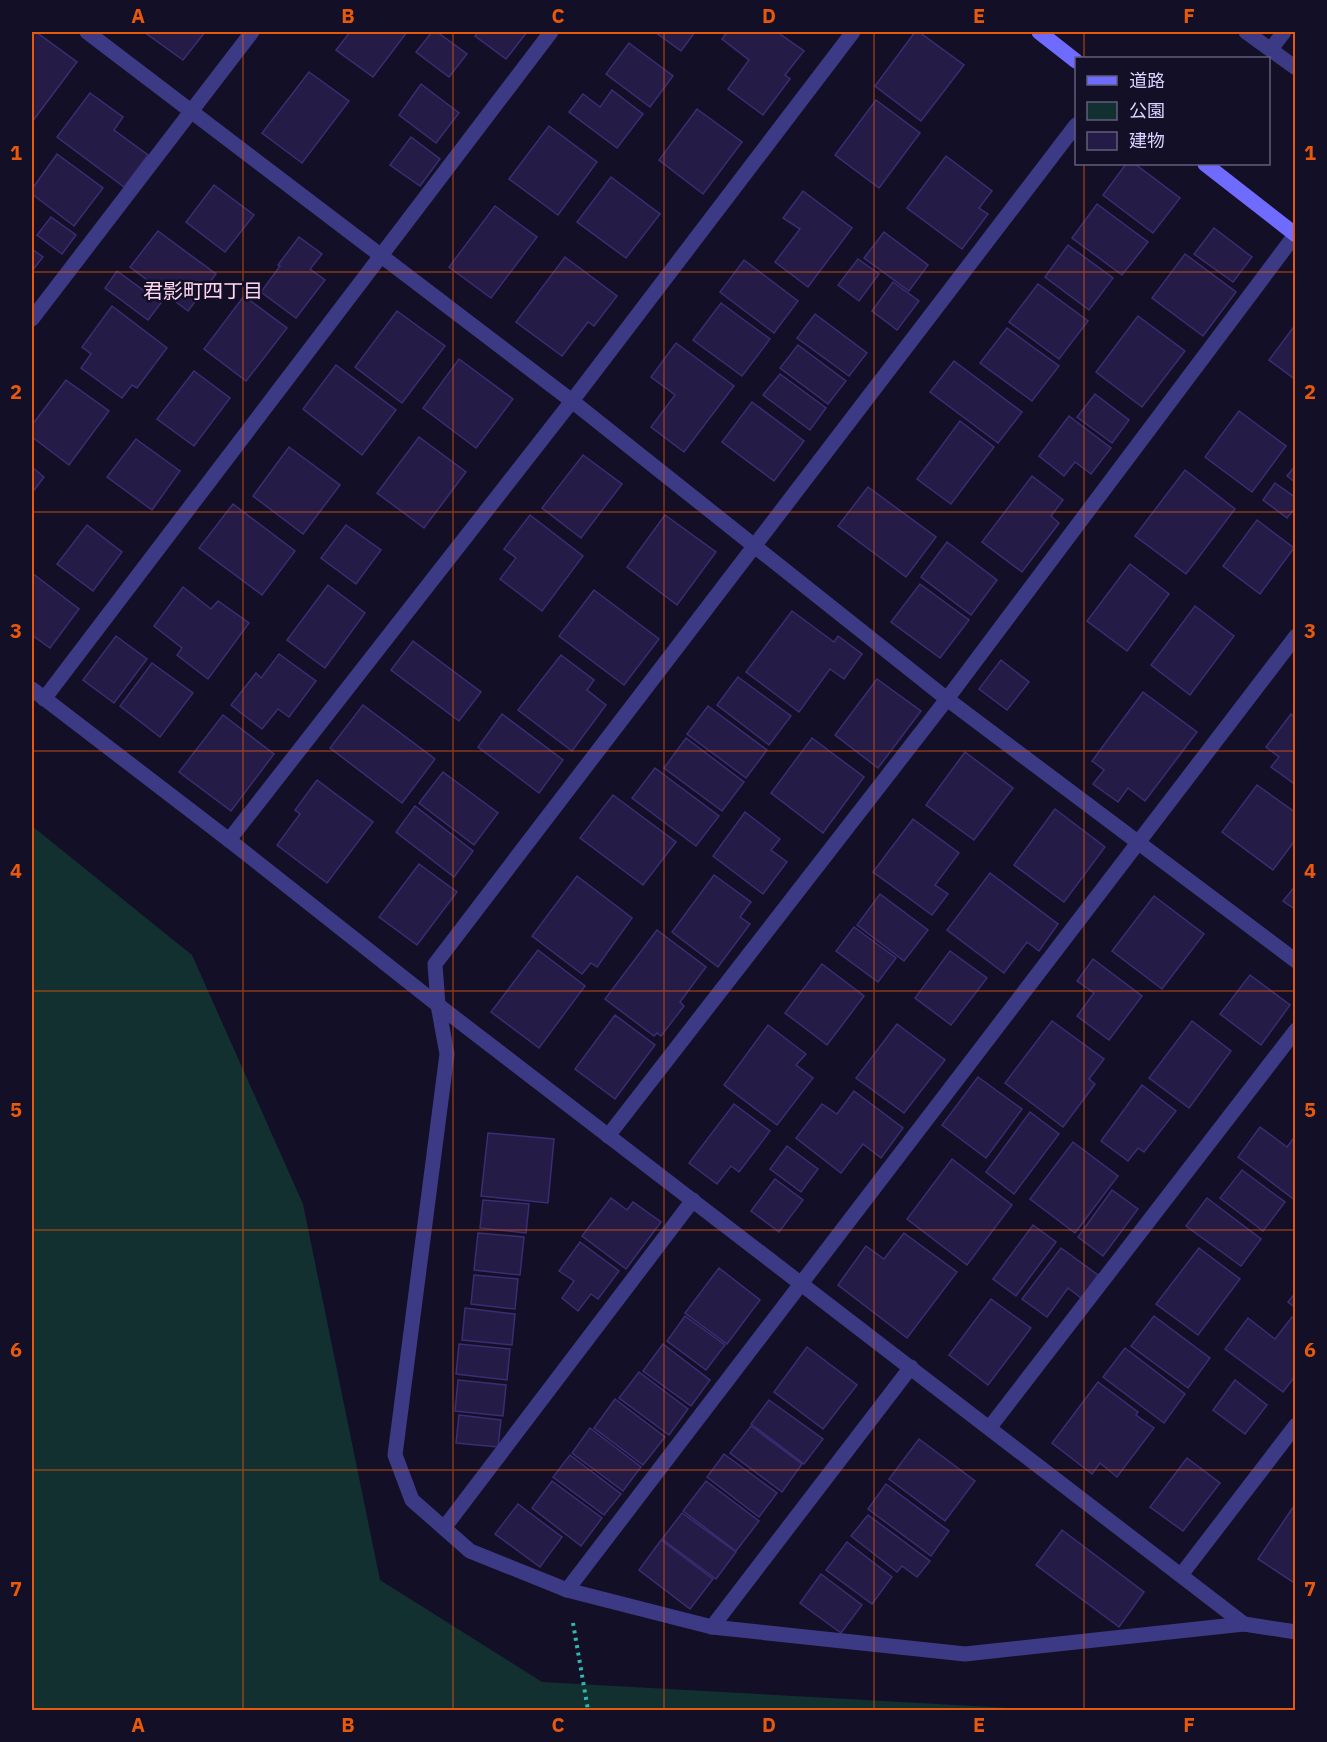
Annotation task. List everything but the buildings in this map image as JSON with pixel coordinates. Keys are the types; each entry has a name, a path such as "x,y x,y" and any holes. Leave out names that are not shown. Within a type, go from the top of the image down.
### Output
{"street":[{"path":"87,32 572,401 947,699 1296,961"},
{"path":"32,319 252,32"},
{"path":"551,32 381,255 38,694 229,840 438,1005 1244,1624"},
{"path":"229,840 572,401 853,32"},
{"path":"1246,32 1296,68"},
{"path":"1271,49 1284,32"},
{"path":"1049,34 1075,59"},
{"path":"1075,128 435,964 438,1005 447,1054 395,1455 412,1500 470,1551 567,1590 712,1627 965,1654 1244,1624 1296,1632"},
{"path":"608,1136 947,699 1295,235 1206,165"},
{"path":"567,1590 1296,636"},
{"path":"990,1427 1296,1030"},
{"path":"444,1528 693,1200"},
{"path":"712,1627 911,1367"},
{"path":"1180,1575 1296,1425"}],"path":[{"path":"567,1590 588,1710"}],"green space":[{"path":"32,826 192,955 303,1204 380,1580 542,1682 1010,1708 1011,1710 32,1710"}],"district":[{"name":"君影町四丁目","path":"203,291"}]}
